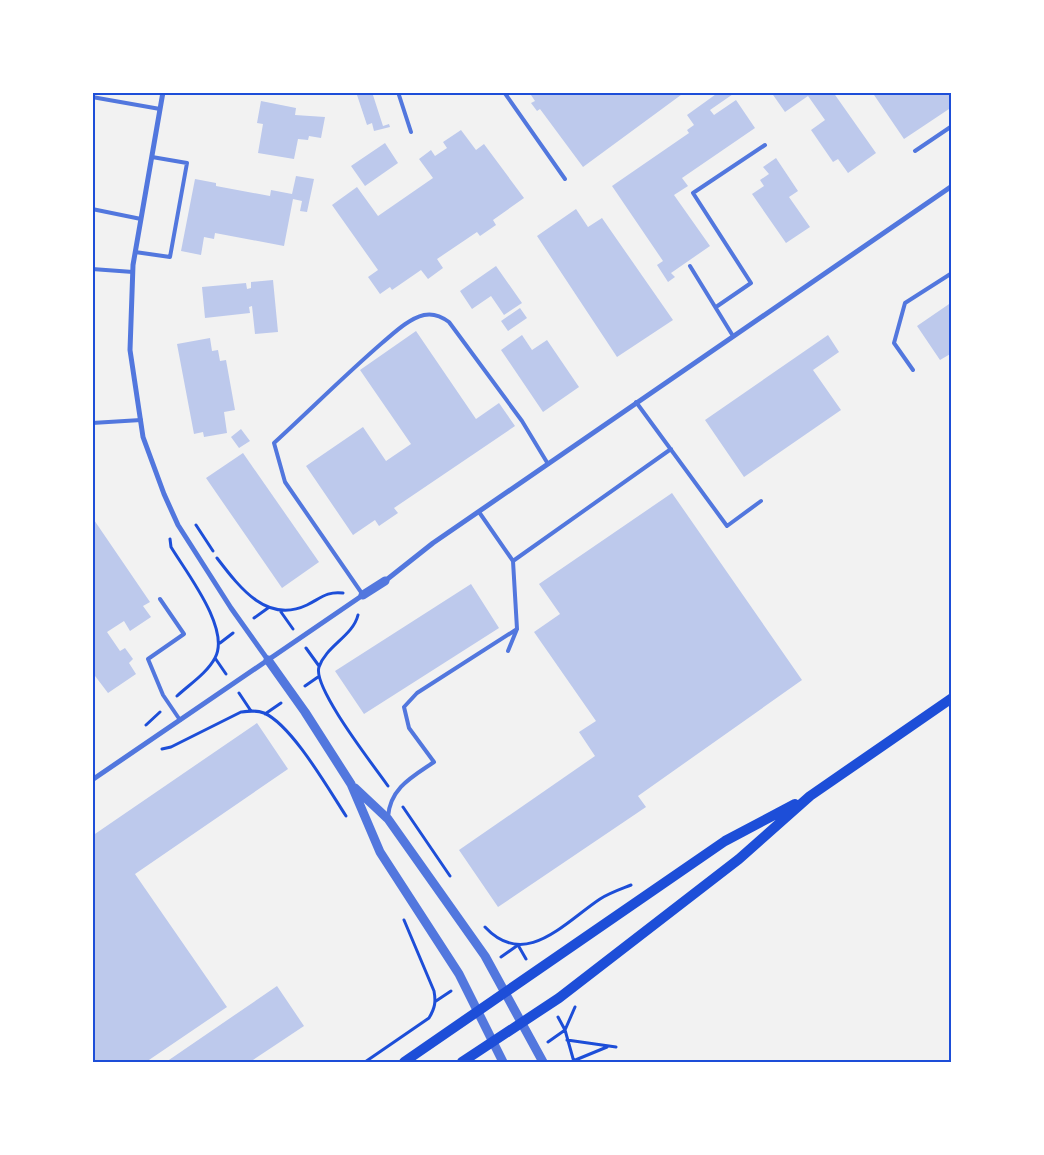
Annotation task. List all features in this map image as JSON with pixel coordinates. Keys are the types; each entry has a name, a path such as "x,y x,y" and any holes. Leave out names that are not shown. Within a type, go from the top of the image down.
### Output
{"main road":[{"path":"462,1062 559,998 739,858 810,796 952,698"},
{"path":"404,1062 725,841 810,796"}],"street":[{"path":"163,92 133,272 130,350 143,437 178,525 231,608 305,712 351,784 380,852 460,974 503,1062"},
{"path":"92,780 385,581 433,543 952,186"},
{"path":"351,784 388,819 485,956 543,1062"}],"lane":[{"path":"398,92 411,132"},
{"path":"504,92 565,179"},
{"path":"92,97 160,110"},
{"path":"915,151 952,126"},
{"path":"716,307 751,283 694,193 766,145"},
{"path":"135,252 170,257 188,163 152,157"},
{"path":"92,209 141,220"},
{"path":"690,266 733,336"},
{"path":"92,269 133,272"},
{"path":"913,370 894,343 905,303 952,274"},
{"path":"363,595 285,482 274,444 356,365 402,327 422,315 442,316 449,322 522,421 548,464"},
{"path":"636,402 727,526 761,501"},
{"path":"92,422 141,420"},
{"path":"513,561 671,449"},
{"path":"480,512 513,561 517,628 508,651"},
{"path":"160,598 184,634 148,659 163,695 180,720"},
{"path":"388,819 389,806 401,784 434,762 409,728 404,707 417,693 517,628"}],"path":[{"path":"194,523 200,529 218,560 242,586 268,608 281,612 292,611 332,591 363,595 356,624 324,658 319,666 318,677 326,696 455,884"},
{"path":"153,752 172,747 221,720 241,712 251,711 265,714 284,728 296,742 348,818"},
{"path":"482,922 495,937 506,942 528,945 542,940 602,898"},
{"path":"365,1062 429,1018 434,1009 436,1001 434,992 403,917"},
{"path":"577,1003 565,1030 574,1062 610,1046"},
{"path":"567,1040 616,1047"}],"building":[{"path":"372,92 383,126 389,124 390,127 374,131 372,123 367,125 357,95"},
{"path":"529,92 685,92 583,167 540,109 537,111 531,103 535,101"},
{"path":"719,92 736,92 710,110 714,115 736,100 755,128 682,178 688,186 674,195 710,246 671,273 675,277 668,282 657,265 663,261 612,186 689,133 687,130 694,125 687,115"},
{"path":"771,92 833,92 876,153 848,173 838,159 833,162 811,130 825,120 808,96 785,112"},
{"path":"872,92 952,92 952,107 904,139"},
{"path":"261,101 296,108 295,115 325,117 321,138 309,136 308,140 298,139 294,159 258,153 263,124 257,123"},
{"path":"461,130 476,150 484,144 524,198 493,220 496,225 480,236 477,232 437,259 443,268 428,279 421,270 392,290 390,287 380,294 368,277 378,270 332,205 357,187 378,216 433,178 419,159 431,150 435,156 447,148 443,142"},
{"path":"385,143 398,163 365,186 351,166"},
{"path":"776,158 798,191 789,197 810,227 786,243 752,194 764,186 760,180 769,174 763,167"},
{"path":"296,176 314,179 307,212 300,211 302,201 293,199 284,246 215,233 214,239 204,237 201,255 181,251 195,179 216,183 216,186 270,196 271,190 292,194"},
{"path":"576,209 588,227 602,218 673,320 617,357 537,236"},
{"path":"496,266 522,303 504,315 491,296 472,309 460,291"},
{"path":"273,280 278,332 255,334 252,306 249,307 250,313 205,318 202,287 246,283 247,289 251,288 251,282"},
{"path":"952,302 952,353 940,360 917,326"},
{"path":"520,308 527,318 508,331 501,321"},
{"path":"416,331 476,419 499,403 515,426 394,508 398,513 379,526 375,520 353,535 306,466 363,427 386,461 411,444 360,370"},
{"path":"522,335 532,350 547,340 579,387 543,412 501,350"},
{"path":"828,335 839,352 813,370 841,410 744,477 705,420"},
{"path":"210,338 212,351 218,350 220,361 226,360 235,410 224,412 227,433 204,437 203,432 194,434 177,344"},
{"path":"241,429 250,441 239,448 231,437"},
{"path":"243,453 319,562 282,588 206,478"},
{"path":"672,493 802,680 638,796 646,807 498,907 459,850 595,756 579,732 596,721 534,632 560,614 539,584"},
{"path":"92,517 150,602 143,606 151,617 130,631 124,621 107,632 120,651 125,648 133,659 129,663 136,674 108,693 92,672"},
{"path":"471,584 499,628 364,714 335,671"},
{"path":"257,723 288,769 135,874 227,1007 146,1062 92,1062 92,836"},
{"path":"277,986 304,1026 250,1062 166,1062"}]}
